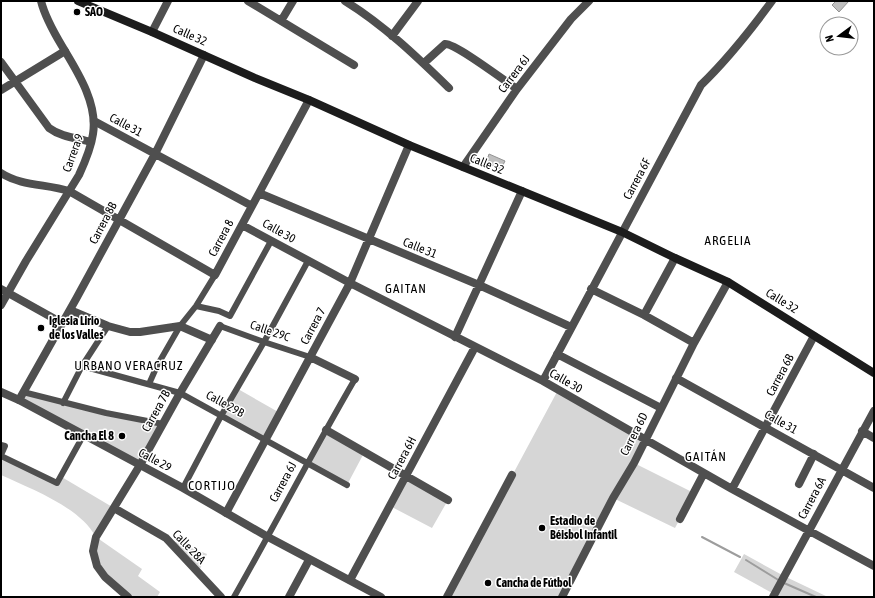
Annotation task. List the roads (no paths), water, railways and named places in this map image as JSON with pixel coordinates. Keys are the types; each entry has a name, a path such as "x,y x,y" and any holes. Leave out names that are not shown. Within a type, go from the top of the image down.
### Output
{"main road":[{"name":"Calle 32","path":"78,1 309,100 409,145 622,232 674,258 728,282 874,373"}],"street":[{"name":"Carrera 9","path":"1,305 4,290 18,274 79,175 91,142 94,121 81,79 50,26 41,1"},
{"path":"152,32 168,1"},
{"path":"248,1 354,65"},
{"path":"281,20 293,1"},
{"path":"345,1 392,36 424,63 449,88"},
{"path":"392,36 418,1"},
{"name":"Carrera 6J","path":"463,167 517,89 571,19 589,1"},
{"name":"Carrera 6F","path":"543,381 701,85 746,36 772,1"},
{"path":"424,63 445,44 449,44 470,56 517,89"},
{"path":"1,90 65,51"},
{"name":"Carrera 8B","path":"19,400 78,296 154,154 204,55"},
{"path":"1,62 49,128 61,135 91,142"},
{"name":"Carrera 8","path":"149,384 157,366 180,326 196,306 215,275 309,100"},
{"name":"Calle 31","path":"94,121 252,206"},
{"name":"Carrera 7","path":"226,513 350,283 409,145"},
{"path":"1,173 12,178 69,191 215,275"},
{"path":"455,337 522,191"},
{"name":"Calle 31","path":"259,194 479,285 571,327"},
{"name":"Calle 30","path":"242,225 350,283 543,381 732,489 874,566"},
{"path":"196,306 219,311 230,316 271,241"},
{"path":"644,315 674,258"},
{"path":"183,488 221,416 264,342 308,261"},
{"name":"Carrera 6D","path":"562,597 613,498 636,458 694,343 728,282"},
{"path":"591,289 644,315 694,343"},
{"path":"4,290 62,323"},
{"path":"70,308 108,326 130,332 180,326 212,340"},
{"path":"63,403 82,366 108,326"},
{"name":"Calle 29C","path":"220,326 264,342 311,355 355,379"},
{"name":"Carrera 7B","path":"128,597 105,577 97,566 93,551 96,537 140,465 180,393 220,326"},
{"name":"Carrera 6B","path":"732,489 814,336"},
{"name":"Carrera 6H","path":"350,580 475,347"},
{"path":"557,354 661,408"},
{"name":"Calle 29B","path":"82,366 180,393 347,485"},
{"name":"Calle 31","path":"676,378 874,488"},
{"name":"Carrera 6J","path":"234,597 307,463 355,379"},
{"name":"Calle 29","path":"1,392 19,400 83,436 183,488 309,560 381,597"},
{"path":"23,392 106,413 163,424"},
{"name":"Carrera 6A","path":"773,597 874,411"},
{"path":"326,430 448,500"},
{"path":"862,431 874,438"},
{"path":"1,445 5,446 1,455 56,483 83,436"},
{"path":"799,484 814,454"},
{"path":"680,519 704,473"},
{"path":"447,597 512,476"},
{"name":"Calle 28A","path":"114,508 166,538 221,597"},
{"path":"289,597 309,560"}],"waterway":[{"path":"702,537 740,557"},
{"path":"746,560 780,581"},
{"path":"784,583 816,597"}],"place":[{"name":"SAO","path":"77,12"},
{"name":"Iglesia Lirio de los Valles","path":"41,328"},
{"name":"Cancha El 8","path":"122,436"},
{"name":"Estadio de Béisbol Infantil","path":"542,528"},
{"name":"Cancha de Fútbol","path":"488,583"}],"district":[{"name":"ARGELIA","path":"728,240"},
{"name":"GAITAN","path":"406,288"},
{"name":"URBANO VERACRUZ","path":"129,365"},
{"name":"GAITÁN","path":"706,456"},
{"name":"CORTIJO","path":"212,485"}]}
